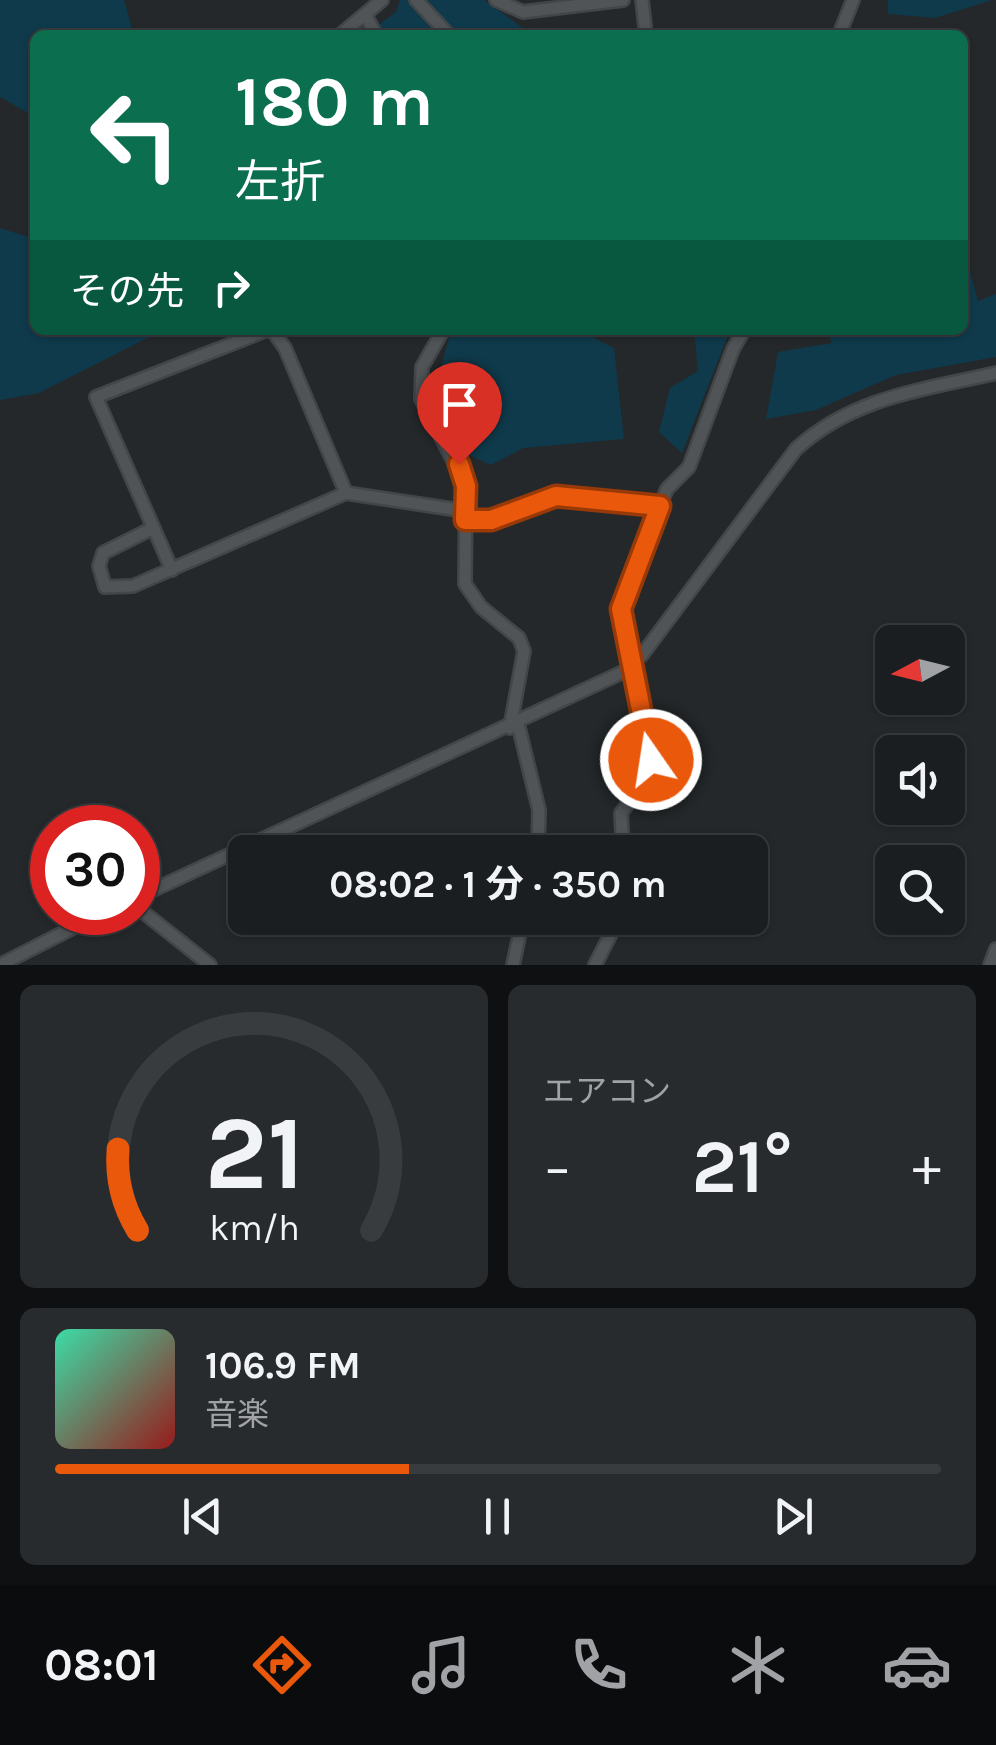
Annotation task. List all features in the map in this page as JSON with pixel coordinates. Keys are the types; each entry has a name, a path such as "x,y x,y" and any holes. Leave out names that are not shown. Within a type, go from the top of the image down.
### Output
{"street":[{"path":"347,30 382,0"},
{"path":"416,0 444,30"},
{"path":"496,0 523,12 622,0"},
{"path":"642,0 645,30"},
{"path":"842,30 853,0"},
{"path":"366,16 373,30"},
{"path":"172,570 96,397 256,335"},
{"path":"273,335 284,348 346,493"},
{"path":"440,335 418,383 424,408 463,475 465,584 482,608 519,638 524,651 514,726 539,810 538,835"},
{"path":"623,835 622,813 648,775 651,760 621,609 668,489 690,467 741,335"},
{"path":"642,655 796,450 819,428 863,405 996,373"},
{"path":"154,528 103,553 99,566 100,581 105,587 117,589 172,570 346,493 491,520 556,496 660,506"},
{"path":"160,887 514,726 623,672"},
{"path":"160,925 210,965"},
{"path":"0,965 59,935"},
{"path":"513,965 519,935"},
{"path":"595,965 610,935"},
{"path":"990,965 996,950"}],"shaded area":[{"path":"0,0 124,0 133,30 30,30 30,111 0,97"},
{"path":"400,0 484,0 526,30 372,30 396,12"},
{"path":"888,0 992,0 935,18 888,14"},
{"path":"0,228 30,237 30,335 153,335 39,393 0,400"},
{"path":"968,263 978,301 996,294 996,357 896,375 816,410 766,419 778,352 832,343 830,335 968,335"},
{"path":"450,335 588,335 614,348 624,439 523,448 491,465 469,455 435,390"},
{"path":"694,335 728,335 682,453 659,432 670,388 698,371"}],"route":[{"path":"459,464 466,486 465,520 491,520 556,496 660,506 621,609 651,760"}]}
